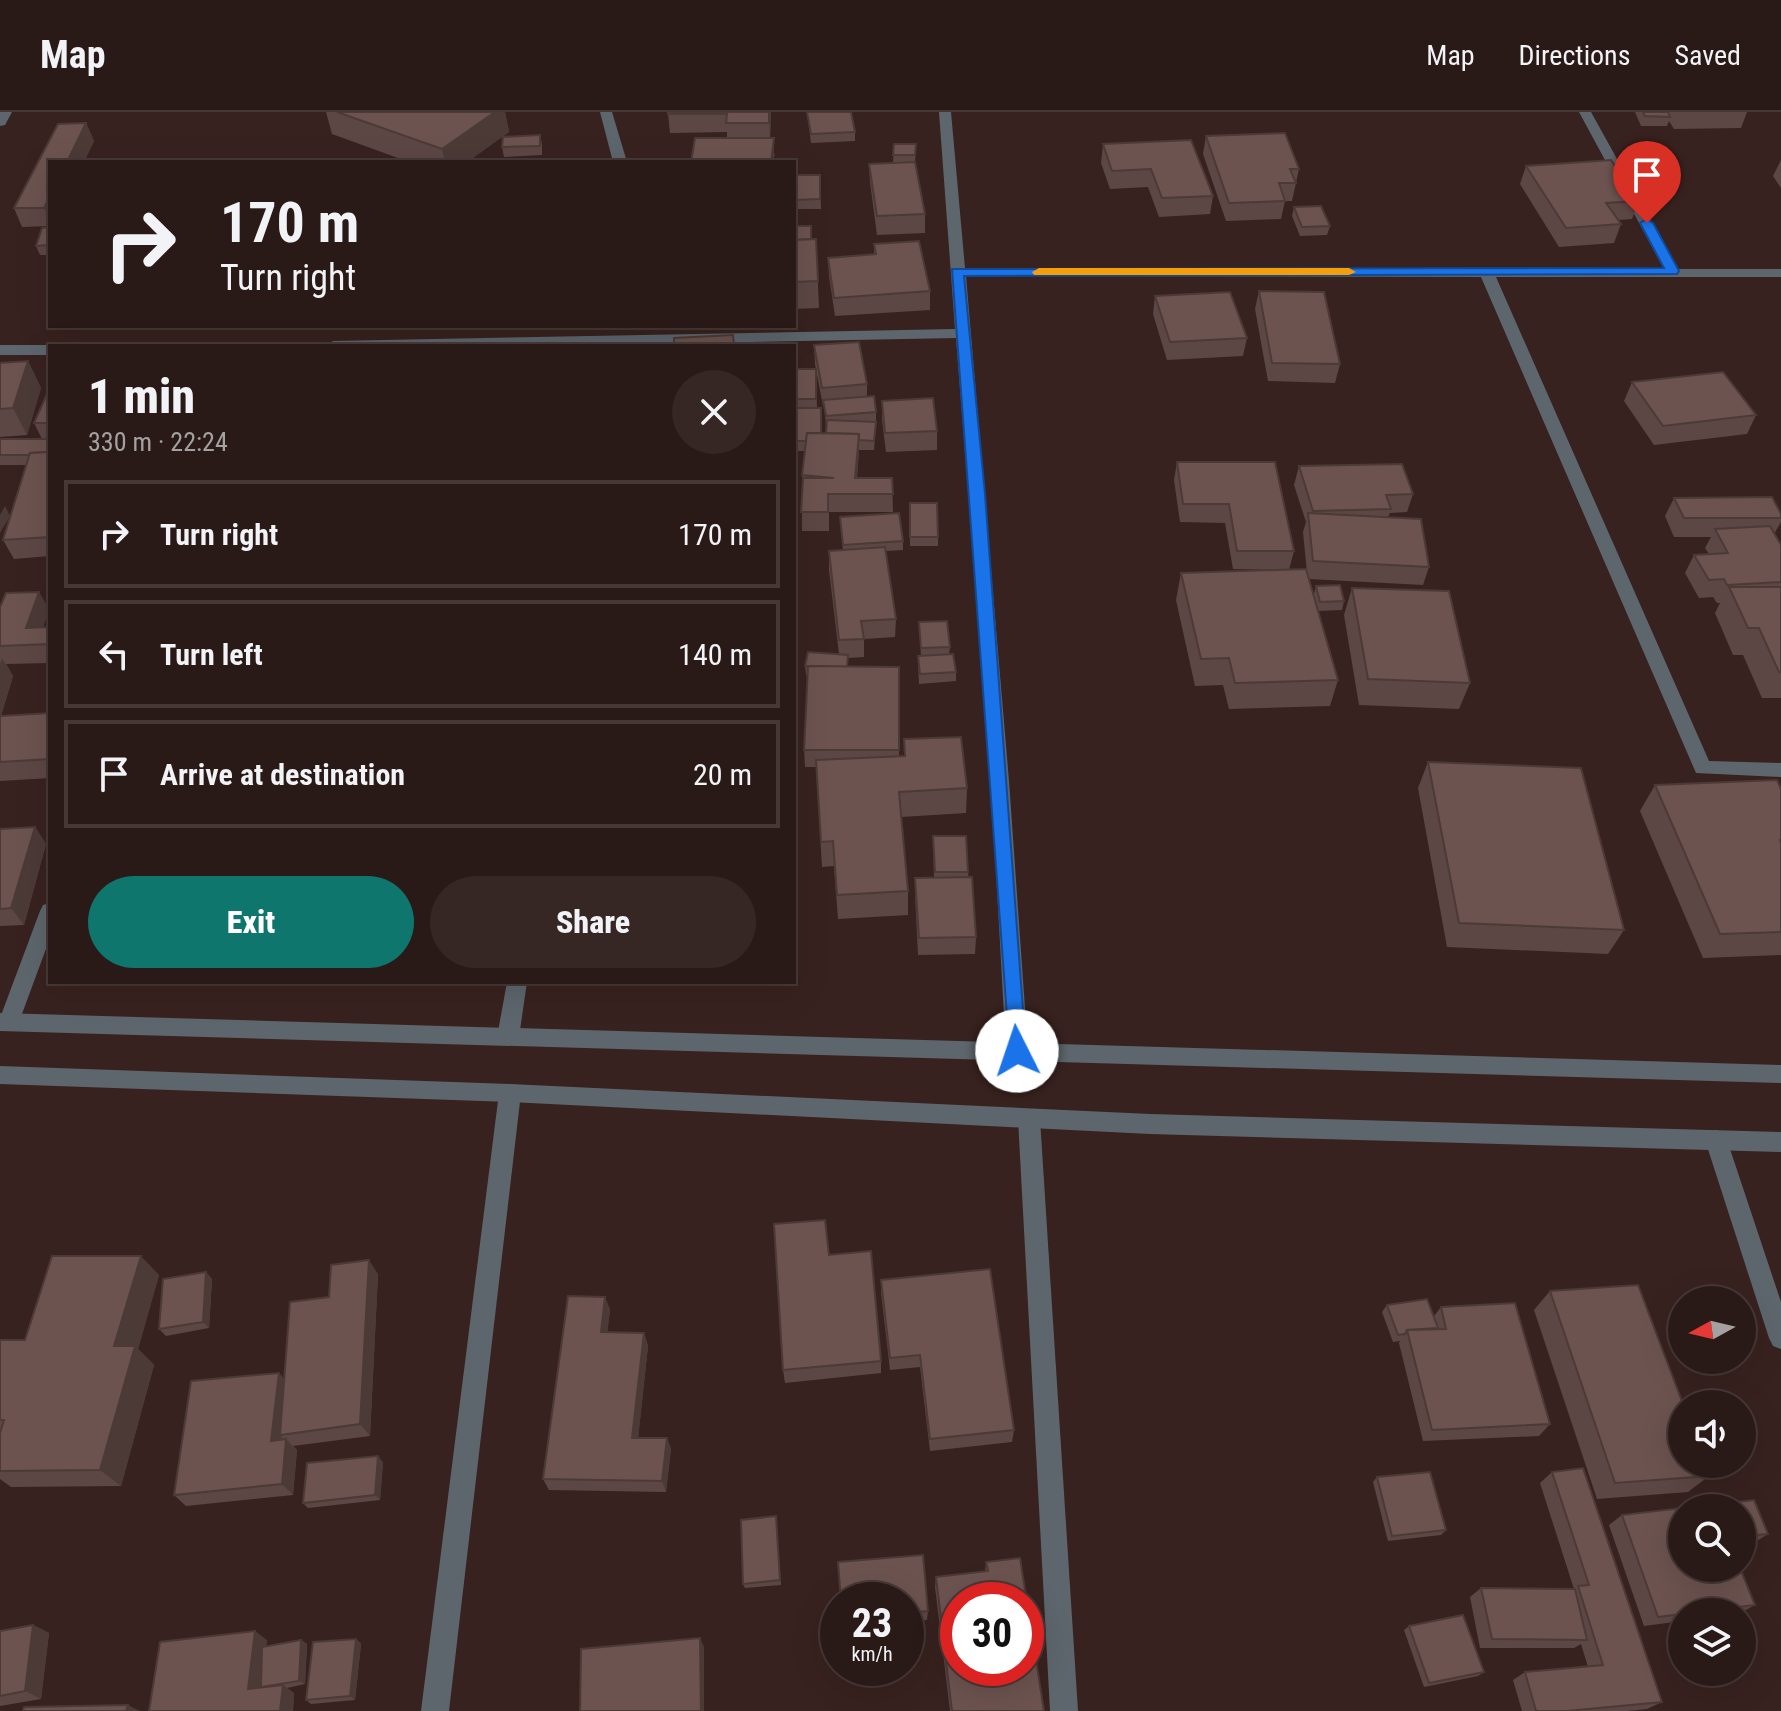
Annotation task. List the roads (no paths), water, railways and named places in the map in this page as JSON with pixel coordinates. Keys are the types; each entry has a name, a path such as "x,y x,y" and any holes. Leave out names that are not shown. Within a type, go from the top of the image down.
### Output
{"street":[{"path":"0,122 6,112"},
{"path":"606,112 619,160"},
{"path":"945,112 961,333 978,494 1017,1051"},
{"path":"1585,112 1672,271"},
{"path":"1486,271 1703,768 1781,770"},
{"path":"957,272 1781,273"},
{"path":"387,344 604,336 961,333"},
{"path":"0,350 48,350"},
{"path":"48,916 4,1022 1781,1074"},
{"path":"508,1037 517,984"},
{"path":"0,1075 510,1093 1029,1119 1781,1142"},
{"path":"435,1711 510,1093"},
{"path":"1029,1119 1064,1711"},
{"path":"1716,1140 1781,1338"}]}
